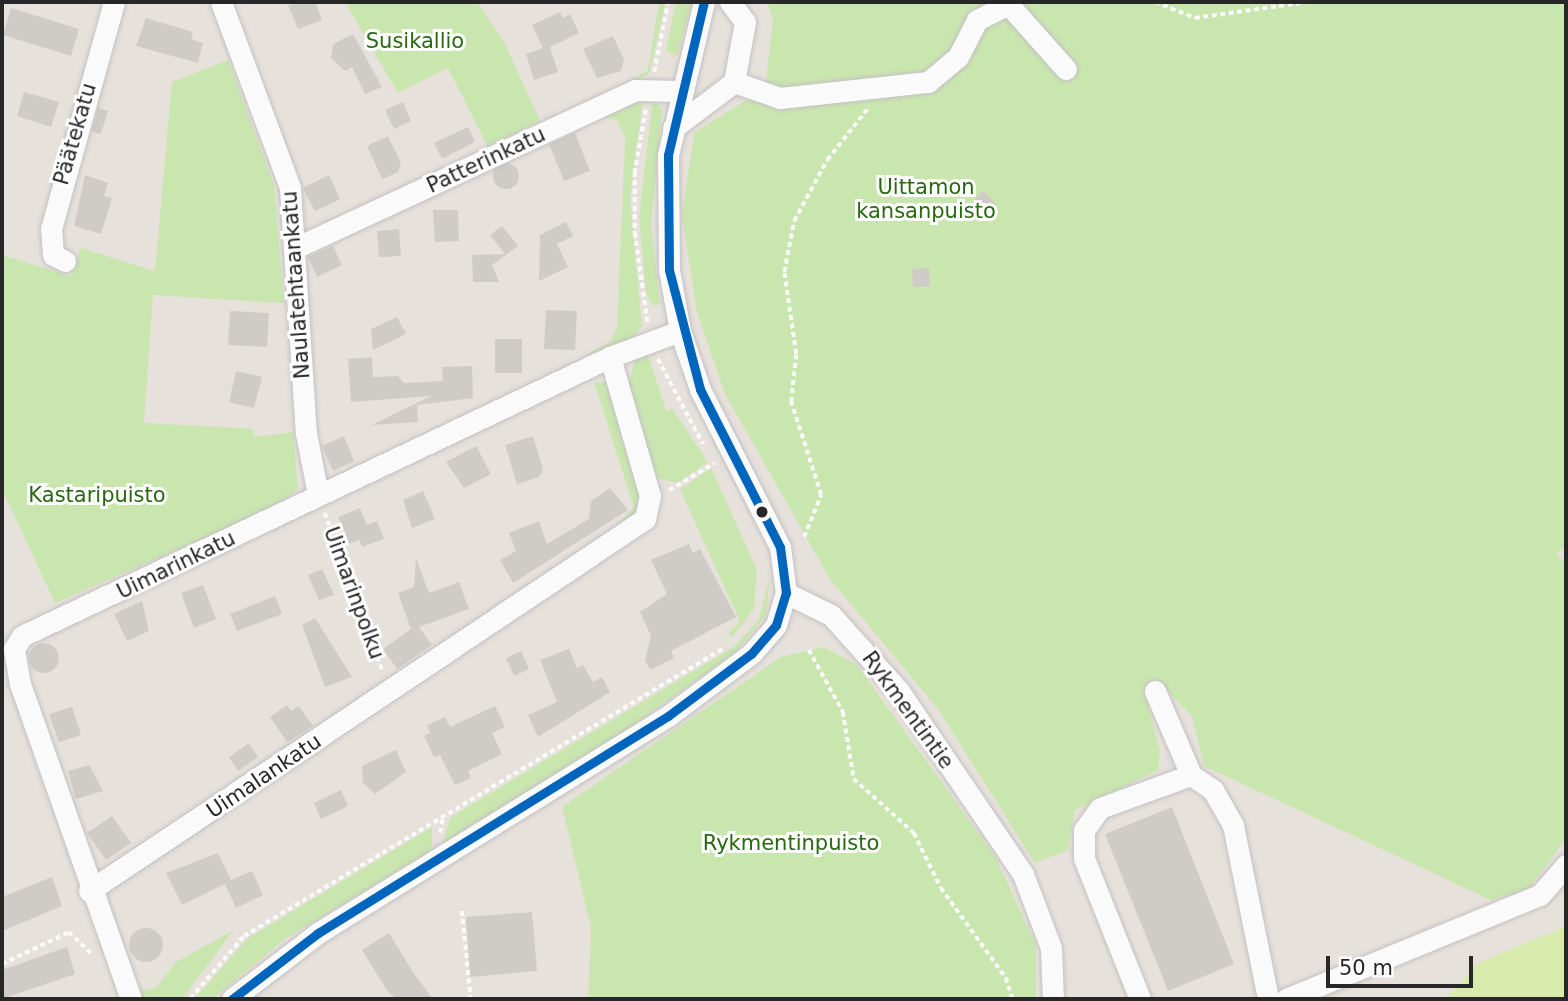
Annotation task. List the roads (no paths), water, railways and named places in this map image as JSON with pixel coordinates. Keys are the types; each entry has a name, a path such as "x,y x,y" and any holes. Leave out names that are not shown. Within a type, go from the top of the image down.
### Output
{"street":[{"name":"Päätekatu","path":"65,261 53,255 51,229 114,2"},
{"name":"Naulatehtaankatu","path":"221,2 284,166 295,248 306,433 318,495"},
{"path":"232,999 317,933 587,771 735,668 772,633 786,593 780,547 702,393 680,331 664,226 673,128 704,2"},
{"path":"673,128 734,82 745,22 730,2"},
{"path":"734,82 780,98 883,89 928,82 958,57 977,20 1008,4 1066,69"},
{"name":"Patterinkatu","path":"295,248 635,90 680,91"},
{"name":"Uimarinkatu","path":"131,999 89,891 14,649 42,624 116,595 318,495 610,357 680,331"},
{"name":"Uimalankatu","path":"89,891 639,524 650,496 610,357"},
{"name":"Rykmentintie","path":"786,593 831,615 900,691 1023,873 1051,948 1053,999"},
{"path":"1155,691 1191,775 1213,790 1233,825 1268,999"},
{"path":"1140,999 1084,858 1084,830 1100,808 1191,775"},
{"path":"1286,999 1330,991 1540,895 1566,865"}],"park label":[{"name":"Susikallio","path":"415,41"},
{"name":"Uittamon kansanpuisto","path":"926,199"},
{"name":"Kastaripuisto","path":"97,495"},
{"name":"Rykmentinpuisto","path":"791,843"}]}
